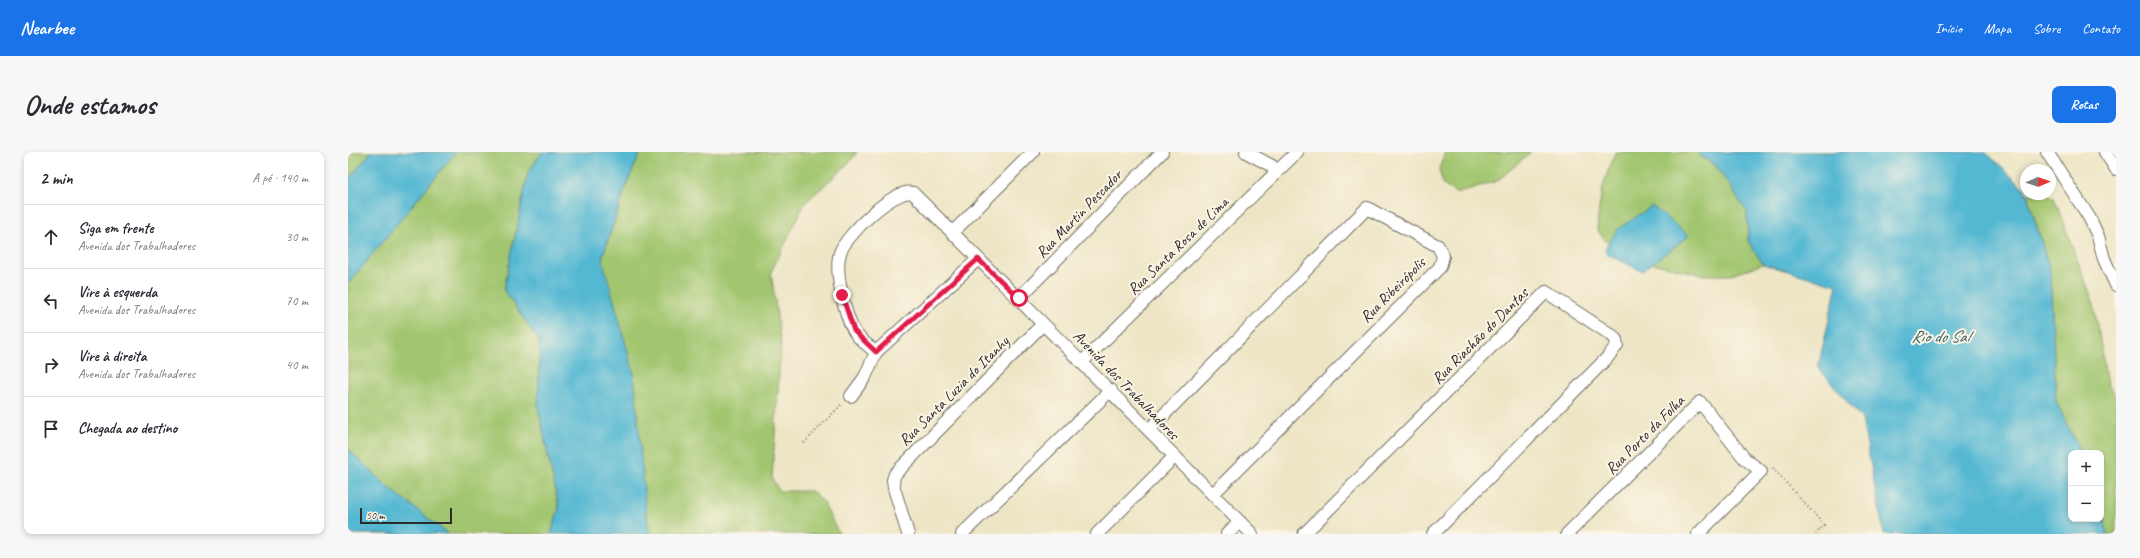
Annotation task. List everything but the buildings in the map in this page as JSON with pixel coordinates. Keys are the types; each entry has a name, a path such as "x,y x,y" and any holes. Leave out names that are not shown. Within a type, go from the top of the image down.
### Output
{"street":[{"path":"953,232 1033,152"},
{"name":"Rua Martin Pescador","path":"1019,298 1162,152"},
{"path":"1246,152 1272,166 1275,174"},
{"name":"Rua Santa Rosa de Lima","path":"1082,362 1296,152"},
{"path":"2047,152 2092,222 2104,259 2116,285"},
{"path":"2105,152 2116,169"},
{"name":"Avenida dos Trabalhadores","path":"876,352 859,338 850,321 839,276 839,258 842,248 882,206 890,199 907,191 918,196 978,259 1111,390 1174,457 1252,534"},
{"name":"Rua Ribeirópolis","path":"1149,430 1367,208 1438,246 1443,256 1440,266 1213,494"},
{"path":"850,396 865,377 876,352 978,259"},
{"name":"Rua Riachão do Dantas","path":"1304,534 1546,292 1613,336 1617,345 1607,358 1432,534"},
{"name":"Rua Santa Luzia do Itanhy","path":"908,534 893,483 898,471 1043,324"},
{"path":"962,534 1111,390"},
{"name":"Rua Porto da Folha","path":"1567,534 1700,402 1745,459 1761,471"},
{"path":"1097,534 1174,457"},
{"path":"1698,534 1761,471"},
{"path":"1227,534 1240,522"}],"path":[{"path":"804,443 850,396"},
{"path":"1761,471 1774,468 1824,525 1816,534"}],"green space":[{"path":"348,152 371,152 348,180"},
{"path":"456,152 542,152 528,173 504,290 540,342 538,407 559,508 551,534 448,534 388,487 348,449 348,284"},
{"path":"641,152 857,152 850,162 805,203 771,272 781,345 772,478 779,491 812,491 823,502 839,534 650,534 602,258 627,183"},
{"path":"1445,152 1531,152 1497,181 1456,193 1443,185 1439,169"},
{"path":"1616,152 1696,152 1716,166 1747,212 1748,241 1763,264 1731,275 1703,275 1626,257 1615,252 1597,230 1602,190"},
{"path":"2029,200 2055,200 2094,304 2107,384 2116,397 2116,534 2107,534 2104,514 2104,450 2080,450 2056,402 2050,270"}],"water":[{"path":"371,152 456,152 348,284 348,180"},
{"path":"542,152 641,152 627,183 602,258 634,374 646,512 650,534 551,534 559,508 538,407 540,342 504,290 528,173"},
{"name":"Rio do Sal","path":"1696,152 1985,152 2020,184 2020,200 2028,200 2050,270 2056,402 2080,450 2068,450 2068,522 2104,522 2104,514 2107,534 1884,534 1862,419 1818,367 1837,285 1763,264 1748,241 1747,212 1716,166"},
{"path":"1652,206 1689,236 1642,271 1607,254 1605,248 1618,229"},
{"path":"348,449 388,487 448,534 348,534"}],"route":[{"path":"842,295 854,331 859,338 876,352 978,259 1019,298"}]}
